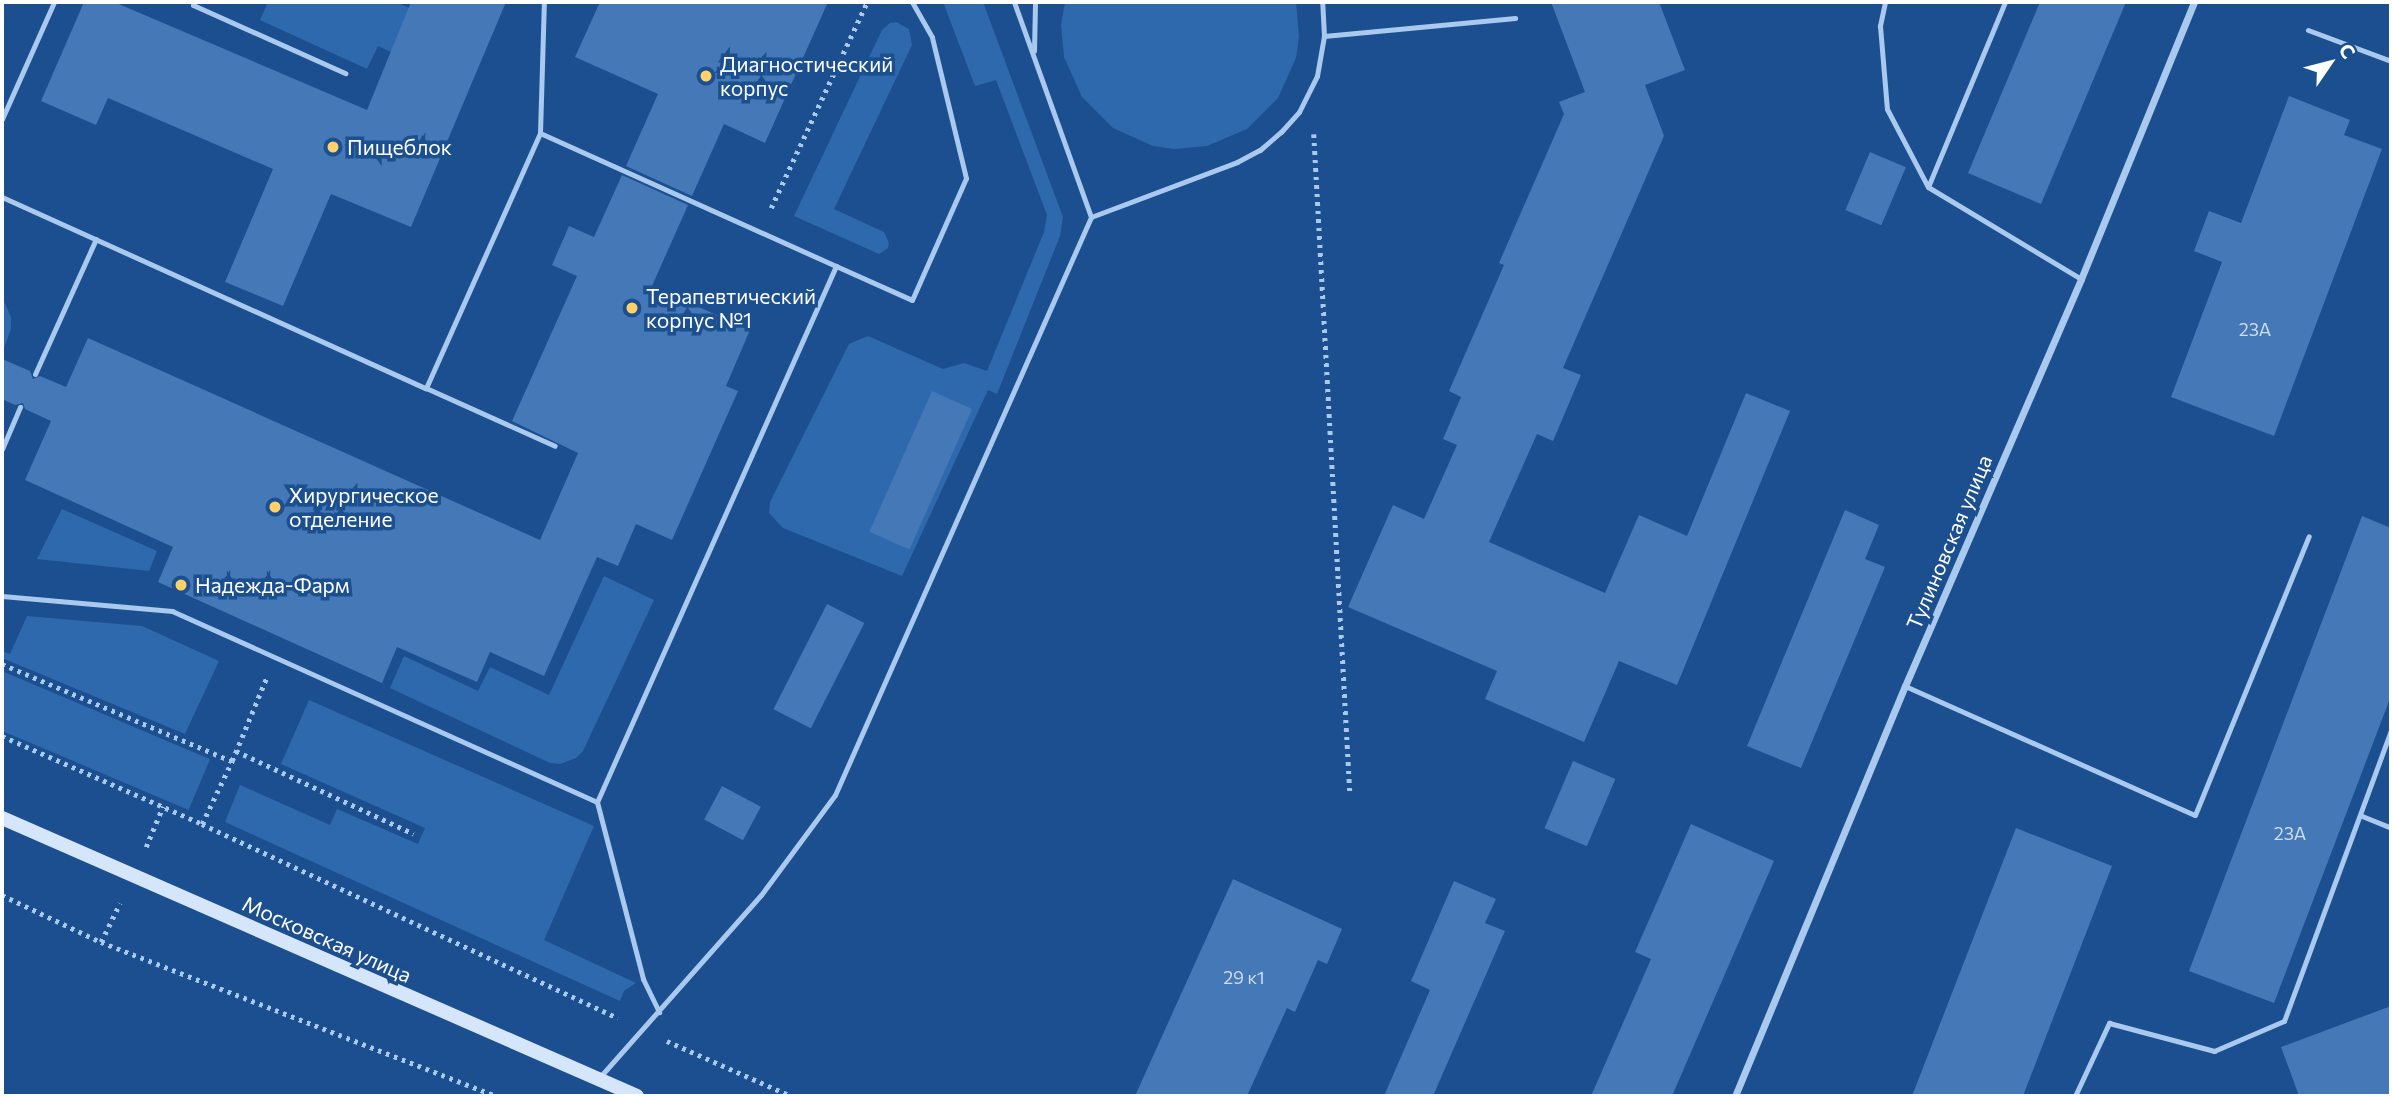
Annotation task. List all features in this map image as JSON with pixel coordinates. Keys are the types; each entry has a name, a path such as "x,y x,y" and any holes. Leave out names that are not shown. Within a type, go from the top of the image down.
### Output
{"main road":[{"name":"Московская улица","path":"2,817 637,1096"}],"street":[{"name":"Тулиновская улица","path":"1735,1096 1905,686 2081,279 2194,2"}],"lane":[{"path":"2,119 54,2"},
{"path":"194,2 193,5 345,73"},
{"path":"426,388 540,133 544,2"},
{"path":"540,133 912,300 967,178 932,37 912,2"},
{"path":"597,1080 761,895 835,794 1091,217 1014,2"},
{"path":"1035,2 1032,34 1040,74"},
{"path":"1091,217 1249,156 1271,141 1290,123 1312,88 1320,63 1324,36 1322,2"},
{"path":"1885,2 1880,26 1887,108 1928,187 2081,279"},
{"path":"1928,187 2004,2"},
{"path":"1324,36 1515,18"},
{"path":"2308,30 2391,61"},
{"path":"2,197 555,446"},
{"path":"35,373 96,239"},
{"path":"659,1012 643,979 597,802 836,266"},
{"path":"2,449 20,407"},
{"path":"1905,686 2195,816 2309,536"},
{"path":"2,596 172,611 597,802"},
{"path":"2075,1096 2109,1023 2214,1051 2284,1021 2362,816 2391,730"},
{"path":"2362,816 2391,828"}],"path":[{"path":"760,231 867,2"},
{"path":"1312,88 1350,792"},
{"path":"202,824 232,761 275,657"},
{"path":"2,664 232,761"},
{"path":"2,736 202,824 642,1030 791,1096"},
{"path":"236,751 414,834"},
{"path":"2,895 101,942 495,1096"}],"shaded area":[{"path":"268,2 396,2 450,26 430,70 378,46 367,69 260,20"},
{"path":"943,2 983,2 1063,217 1060,236 997,394 988,390 902,576 783,528 769,513 770,502 849,344 868,336 943,369 964,363 987,371 1044,232 1047,215 996,80 975,86"},
{"path":"1065,2 1296,2 1299,37 1296,58 1278,98 1247,129 1207,146 1174,149 1153,146 1113,128 1082,97 1064,57 1061,25"},
{"path":"896,22 909,29 912,45 834,209 884,232 889,243 888,248 879,254 794,216 882,30 890,23"},
{"path":"2,297 11,317 11,329 2,353"},
{"path":"62,509 157,551 149,571 37,559"},
{"path":"604,576 654,600 583,751 576,758 560,764 550,763 390,688 404,656 478,691 490,667 549,695"},
{"path":"27,616 142,626 219,661 185,734 2,658 2,651 10,654"},
{"path":"2,671 210,759 189,810 2,731"},
{"path":"309,700 594,826 544,940 636,983 624,991 620,1001 225,822 240,785 330,825 337,809 418,844 425,828 281,764"}],"building":[{"name":"Пищеблок","path":"84,2 114,2 367,110 411,2 506,2 411,227 331,194 283,306 225,282 273,169 108,98 96,125 41,101"},
{"name":"Диагностический корпус","path":"600,2 828,2 765,143 724,124 692,196 626,166 658,94 575,57"},
{"path":"1551,2 1659,2 1685,70 1645,85 1664,136 1563,368 1581,375 1553,441 1537,434 1489,542 1605,593 1639,515 1687,536 1746,393 1790,411 1677,685 1619,661 1584,742 1485,699 1497,671 1348,607 1393,505 1424,519 1457,445 1443,439 1461,397 1449,391 1504,265 1499,263 1564,114 1559,102 1585,92"},
{"path":"2040,2 2126,2 2041,204 1968,173"},
{"path":"2289,96 2350,120 2344,135 2382,149 2274,436 2171,397 2222,262 2194,251 2209,211 2241,223"},
{"path":"1870,152 1906,167 1881,225 1845,210"},
{"name":"Хирургическое отделение","path":"622,175 688,205 652,286 750,330 726,386 738,391 672,540 636,524 618,566 597,557 544,676 490,652 477,682 397,647 382,683 158,582 173,547 25,480 51,421 25,409 23,403 15,405 2,399 2,359 30,371 33,379 40,376 66,387 88,338 540,540 578,453 512,421 577,276 552,265 569,226 594,237"},
{"path":"932,391 972,409 910,550 869,532"},
{"path":"1845,510 1879,525 1865,559 1885,567 1801,768 1747,746"},
{"path":"2362,516 2391,528 2391,696 2274,1003 2189,971"},
{"path":"827,604 864,623 811,728 773,709"},
{"path":"1573,761 1615,779 1587,846 1544,828"},
{"path":"722,786 761,807 743,840 704,820"},
{"path":"1691,824 1774,861 1672,1096 1591,1096 1651,959 1635,952"},
{"path":"2016,828 2112,866 2023,1096 1912,1096"},
{"path":"1233,879 1342,929 1327,964 1318,960 1295,1012 1287,1008 1247,1096 1135,1096"},
{"path":"1454,881 1496,899 1485,923 1505,931 1433,1096 1384,1096 1430,990 1411,981"},
{"path":"2391,1006 2391,1096 2299,1096 2281,1047"}],"place":[{"name":"Диагностический корпус","path":"706,76"},
{"name":"Пищеблок","path":"333,147"},
{"name":"Терапевтический корпус №1","path":"632,308"},
{"name":"Хирургическое отделение","path":"275,507"},
{"name":"Надежда-Фарм","path":"181,585"}]}
